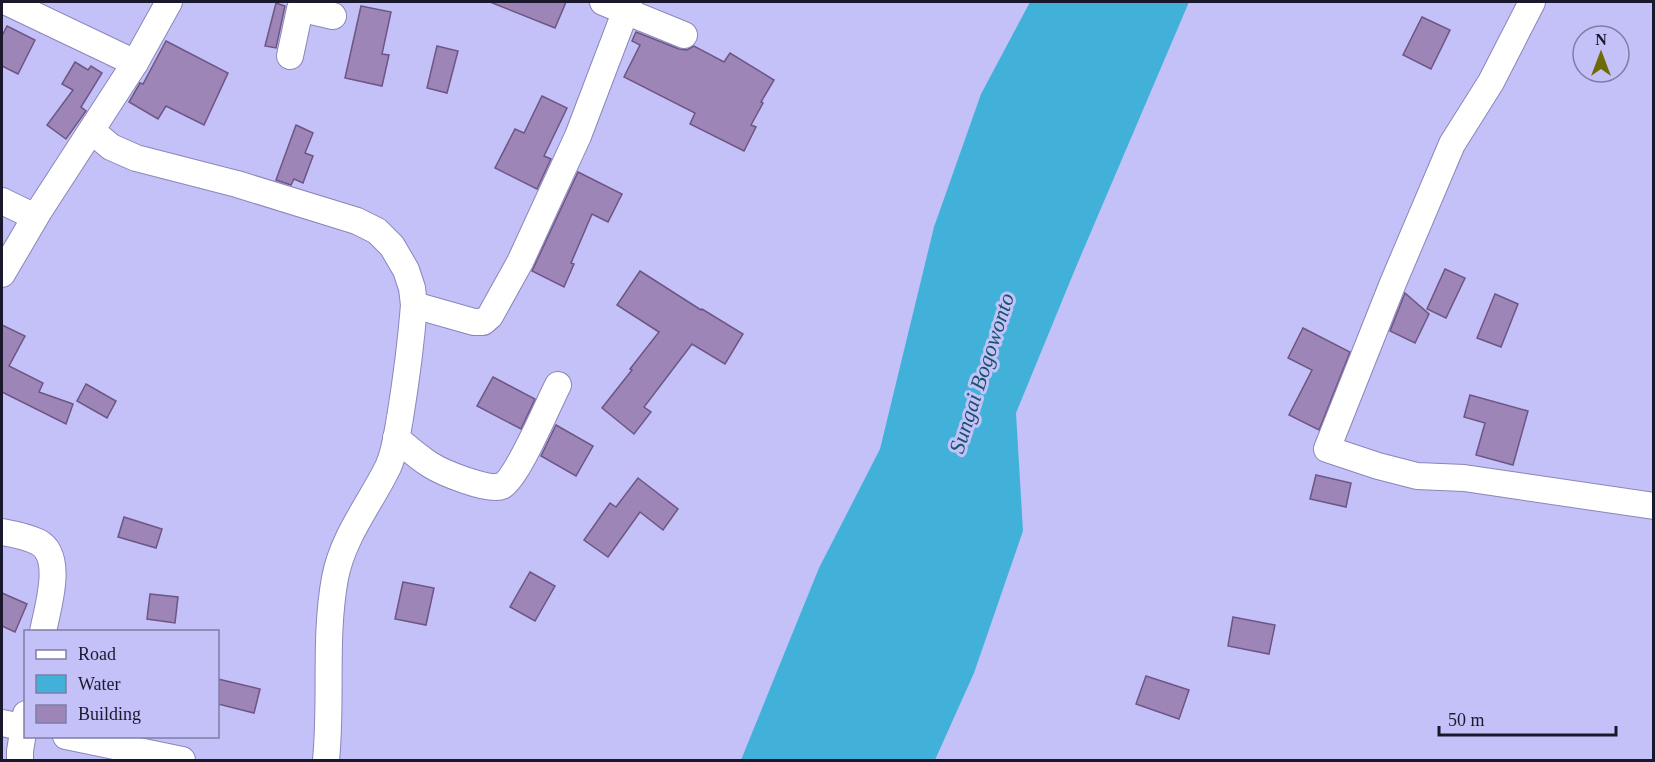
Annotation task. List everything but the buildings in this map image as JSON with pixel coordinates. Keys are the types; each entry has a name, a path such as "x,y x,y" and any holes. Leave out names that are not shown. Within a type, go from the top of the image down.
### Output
{"street":[{"path":"8,2 135,63"},
{"path":"2,274 35,217 135,63 170,2"},
{"path":"1532,2 1491,82 1452,144 1406,251 1327,449 1417,476 1464,478 1653,506"},
{"path":"414,305 474,322 483,322 490,316 520,262 578,136 620,4 684,35"},
{"path":"290,56 300,9 304,5 333,16"},
{"path":"92,131 111,147 136,158 237,184 357,220 377,231 392,246 406,270 412,288 414,305 409,364 396,438 388,467 348,537 340,557 335,580 329,649 329,730 326,760"},
{"path":"2,201 35,217"},
{"path":"396,438 430,465 493,488 503,485 511,478 558,385"},
{"path":"2,532 39,543 48,551 52,560 53,577 43,630"},
{"path":"19,723 20,760"},
{"path":"76,738 182,760"}],"water":[{"name":"Sungai Bogowonto","path":"1030,2 1189,2 1016,413 1023,531 974,673 935,760 741,760 819,568 880,449 934,227 981,94"}]}
